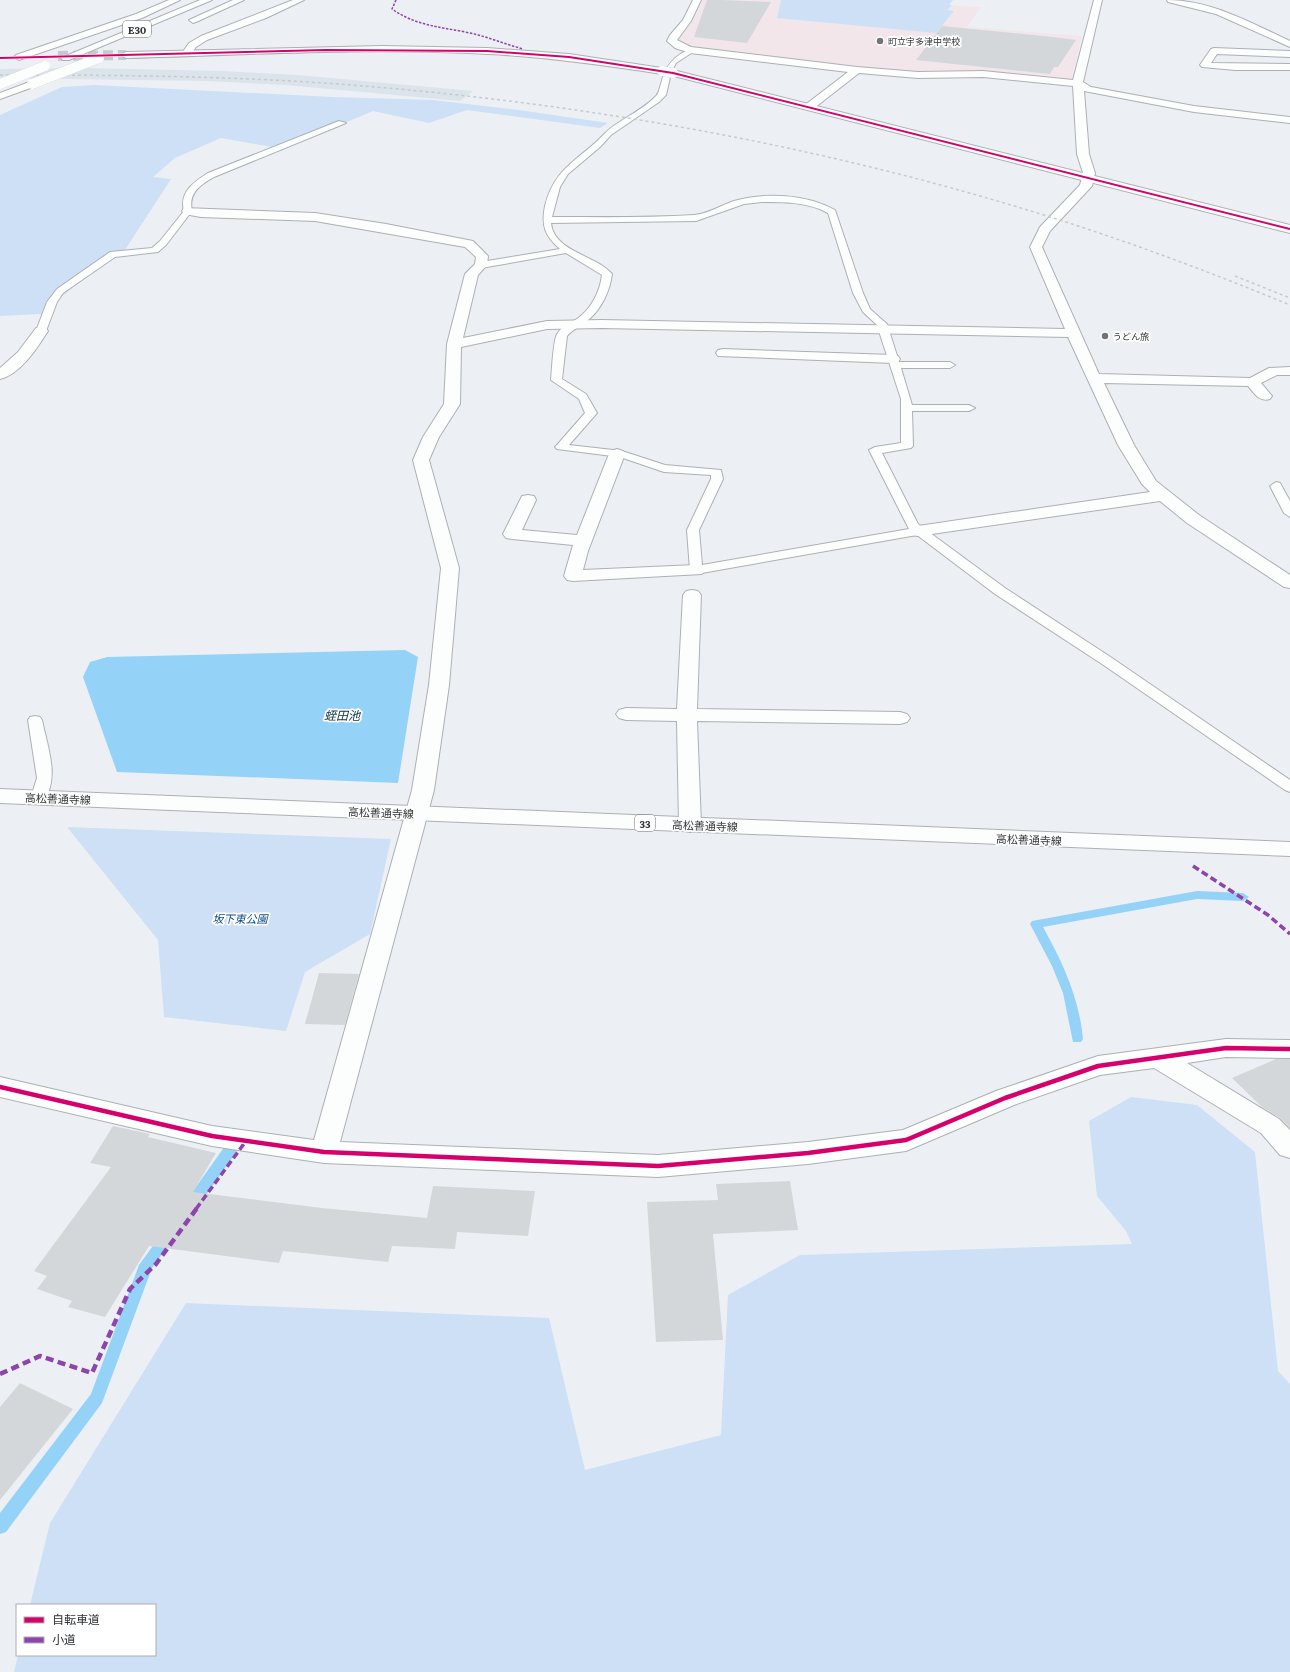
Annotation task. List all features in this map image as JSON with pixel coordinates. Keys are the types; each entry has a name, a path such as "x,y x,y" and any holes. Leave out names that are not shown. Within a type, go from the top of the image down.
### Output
{"main road":[{"path":"19,57 139,16 176,0"},
{"name":"E30","path":"0,84 62,57 208,0"},
{"path":"183,24 240,0"},
{"path":"188,53 192,45 204,38 263,16 300,0"},
{"path":"697,0 687,21 673,37 672,41 678,46 693,50 857,70 918,75 983,74 1079,84 1088,89 1194,109 1290,120"},
{"path":"1098,0 1078,80 1083,154 1089,173 1089,178 1086,186 1044,230 1036,247 1074,334 1126,445 1150,484 1193,519 1290,583"},
{"path":"1171,0 1219,12 1290,44"},
{"name":"E30","path":"0,96 134,44"},
{"path":"126,55 382,49 487,50 569,56 673,73 1290,229"},
{"path":"1290,54 1214,51 1205,65 1235,68 1290,67"},
{"path":"0,58 62,57"},
{"path":"809,107 857,70"},
{"path":"188,211 201,213 315,217 386,228 468,244 482,256 481,265 472,274 454,344 452,404 431,437 421,460 450,568 439,685 423,790 324,1152"},
{"path":"454,344 547,325 884,329 1074,334"},
{"path":"0,374 16,364 32,345 41,331"},
{"path":"722,353 769,360 894,362"},
{"path":"1094,378 1252,382 1274,371 1290,371"},
{"path":"1252,382 1265,396"},
{"path":"617,454 583,541 572,576 696,570"},
{"path":"918,531 1164,495"},
{"path":"528,500 512,534 583,541"},
{"path":"690,825 687,715 692,595"},
{"path":"626,714 900,718"},
{"name":"高松善通寺線","path":"0,796 1290,849"},
{"path":"0,1087 212,1136 324,1152 658,1166 808,1153 906,1140 1005,1098 1098,1066 1226,1048 1290,1049"},
{"path":"1157,1057 1270,1126 1290,1147"}],"lane":[{"path":"693,50 672,62 665,75 662,95 656,101 610,132 597,146 569,168 559,179 552,193 546,224 550,233 566,250 596,266 606,274 606,284 596,304 586,316 562,335 556,380 579,393 588,403 590,413 561,447 617,454 664,468 717,472 717,479 693,530 696,570 918,531"},
{"path":"41,331 52,302 60,291 76,278 113,254 155,250 163,243 188,211 186,205 187,197 194,185 206,178 342,123"},
{"path":"547,220 696,218 709,215 742,201 770,199 797,202 827,208 832,212 858,293 866,310 882,324 906,399 907,446 874,450 913,526 1000,591 1107,661 1290,786"},
{"path":"481,265 566,250"},
{"path":"894,362 950,365"},
{"path":"906,408 969,408"},
{"path":"1276,486 1290,513"},
{"path":"35,720 45,778 39,797"}],"shaded area":[{"name":"町立宇多津中学校","path":"703,0 953,0 949,5 981,7 967,27 1082,36 1071,81 875,71 688,47 679,42 679,37 693,21"},
{"path":"83,68 222,71 298,75 473,91 460,101 286,85 206,81 0,78 0,69"}],"green space":[{"path":"781,0 953,0 949,5 952,5 947,10 954,11 936,33 777,18"},
{"path":"94,85 333,97 433,100 519,110 608,123 600,128 467,110 429,123 373,111 283,149 221,138 175,158 153,177 171,179 123,253 107,259 41,314 0,316 0,115 62,87"},
{"name":"坂下東公園","path":"67,827 391,839 370,934 305,972 286,1031 164,1017 158,940"},
{"path":"1131,1097 1197,1105 1255,1152 1278,1371 1290,1384 1290,1672 14,1672 18,1656 156,1656 156,1604 30,1604 50,1523 186,1303 549,1318 585,1470 721,1435 728,1295 800,1255 1132,1244 1126,1231 1097,1196 1089,1121"}],"water":[{"name":"蛭田池","path":"405,650 418,657 398,783 117,772 83,677 90,662 107,657"}],"building":[{"path":"707,0 771,2 747,43 694,37"},
{"path":"942,26 1076,40 1058,67 1054,67 1050,74 916,60"},
{"path":"319,973 359,974 345,1025 305,1024"},
{"path":"1276,1059 1290,1059 1290,1128 1280,1118 1262,1107 1232,1078"},
{"path":"113,1126 150,1134 148,1137 216,1153 193,1192 322,1208 427,1218 433,1186 535,1191 528,1236 457,1232 455,1249 392,1246 388,1262 283,1251 279,1263 149,1246 105,1317 68,1307 72,1301 37,1289 47,1276 34,1271 111,1167 90,1163"},
{"path":"790,1181 798,1230 713,1234 723,1340 656,1342 647,1202 718,1200 716,1184"},
{"path":"20,1383 73,1409 0,1500 0,1407"}],"waterway":[{"path":"1077,1039 1076,1022 1069,993 1058,966 1036,924 1197,895 1243,897"},
{"path":"191,1205 230,1150"},
{"path":"0,1526 97,1398 146,1265 168,1236"}],"tunnel":[{"path":"58,56 126,55"}],"railway":[{"path":"0,75 182,77 273,80 364,86 451,94 537,105 623,117 709,132 880,169 964,191 1109,236 1290,305"},
{"path":"1235,276 1290,298"}],"marked path":[{"path":"396,0 392,9 410,20 429,26 477,35 523,49"},
{"path":"1193,866 1268,915 1290,934"},
{"path":"0,1374 40,1356 92,1373 130,1289 156,1264 246,1141"}],"cycle path":[{"path":"0,58 326,50 487,51 569,57 673,73 1290,229"},
{"path":"0,1087 212,1136 324,1152 658,1166 808,1153 906,1140 1005,1098 1098,1066 1226,1048 1290,1049"}],"place":[{"name":"町立宇多津中学校","path":"880,41"},
{"name":"うどん旅","path":"1105,336"}]}
